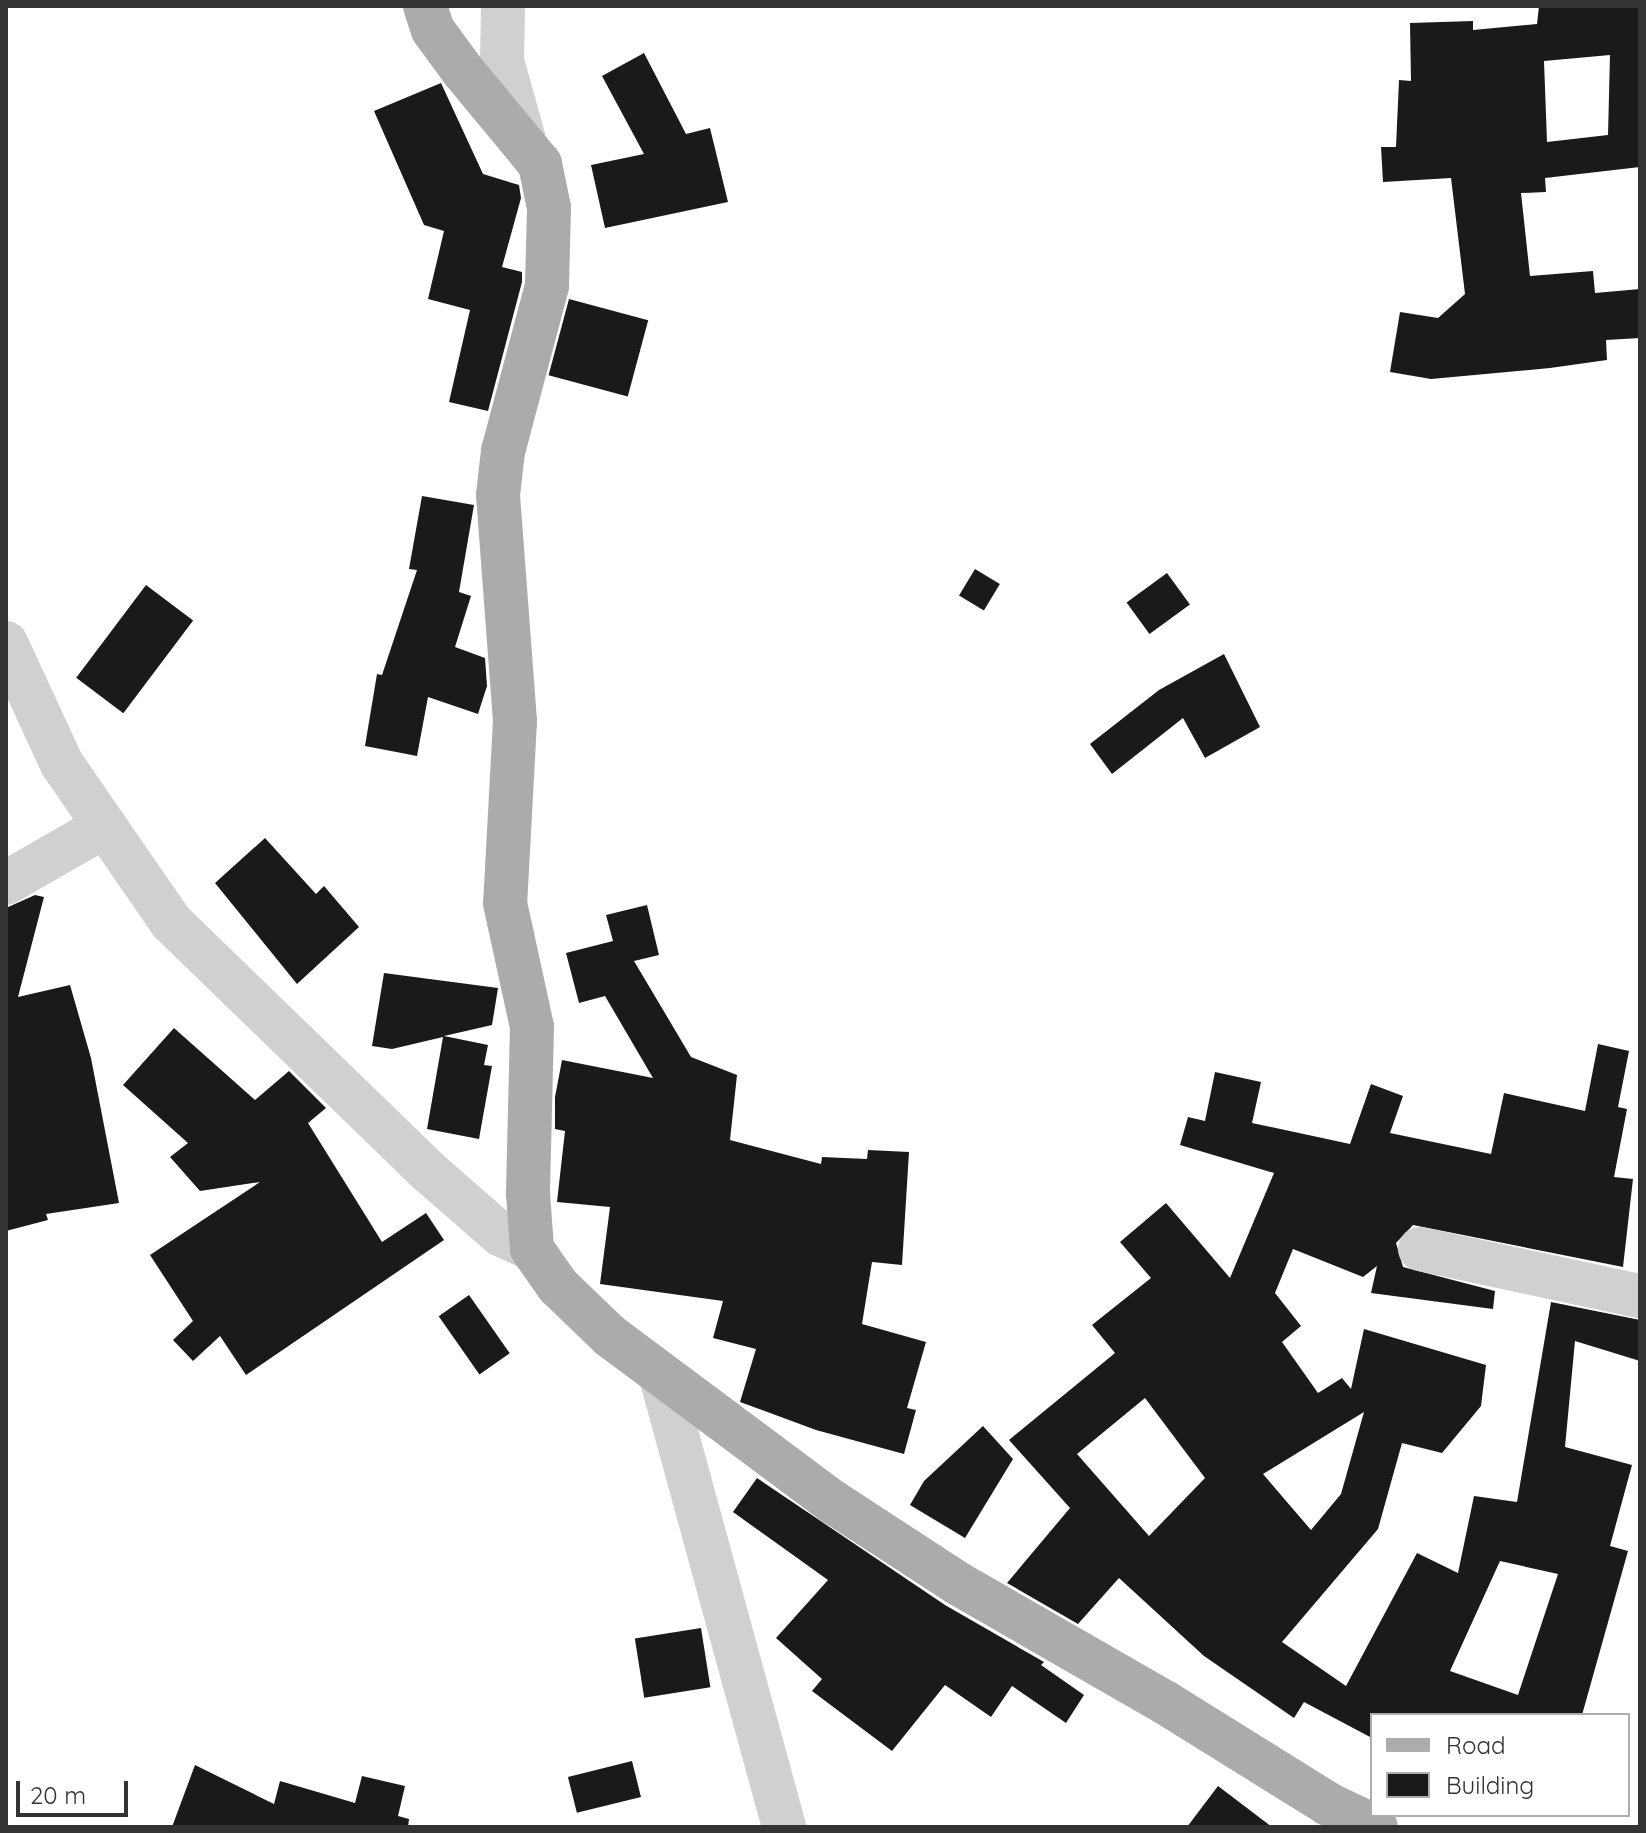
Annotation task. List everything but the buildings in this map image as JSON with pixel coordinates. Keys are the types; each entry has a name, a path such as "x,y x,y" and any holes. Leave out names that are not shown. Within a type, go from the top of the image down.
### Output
{"main road":[{"path":"425,6 433,30 463,71 524,140 540,164 549,208 547,286 503,451 497,538 515,721 505,903 532,1027 528,1194 532,1249 558,1286 661,1377 833,1502 959,1584 1166,1703 1328,1804 1376,1827"}],"street":[{"path":"503,6 502,61 524,140"},
{"path":"6,643 62,764 182,933 429,1172 500,1234 532,1249"},
{"path":"6,883 105,826"},
{"path":"1420,1249 1640,1296"},
{"path":"661,1377 780,1827"}]}
